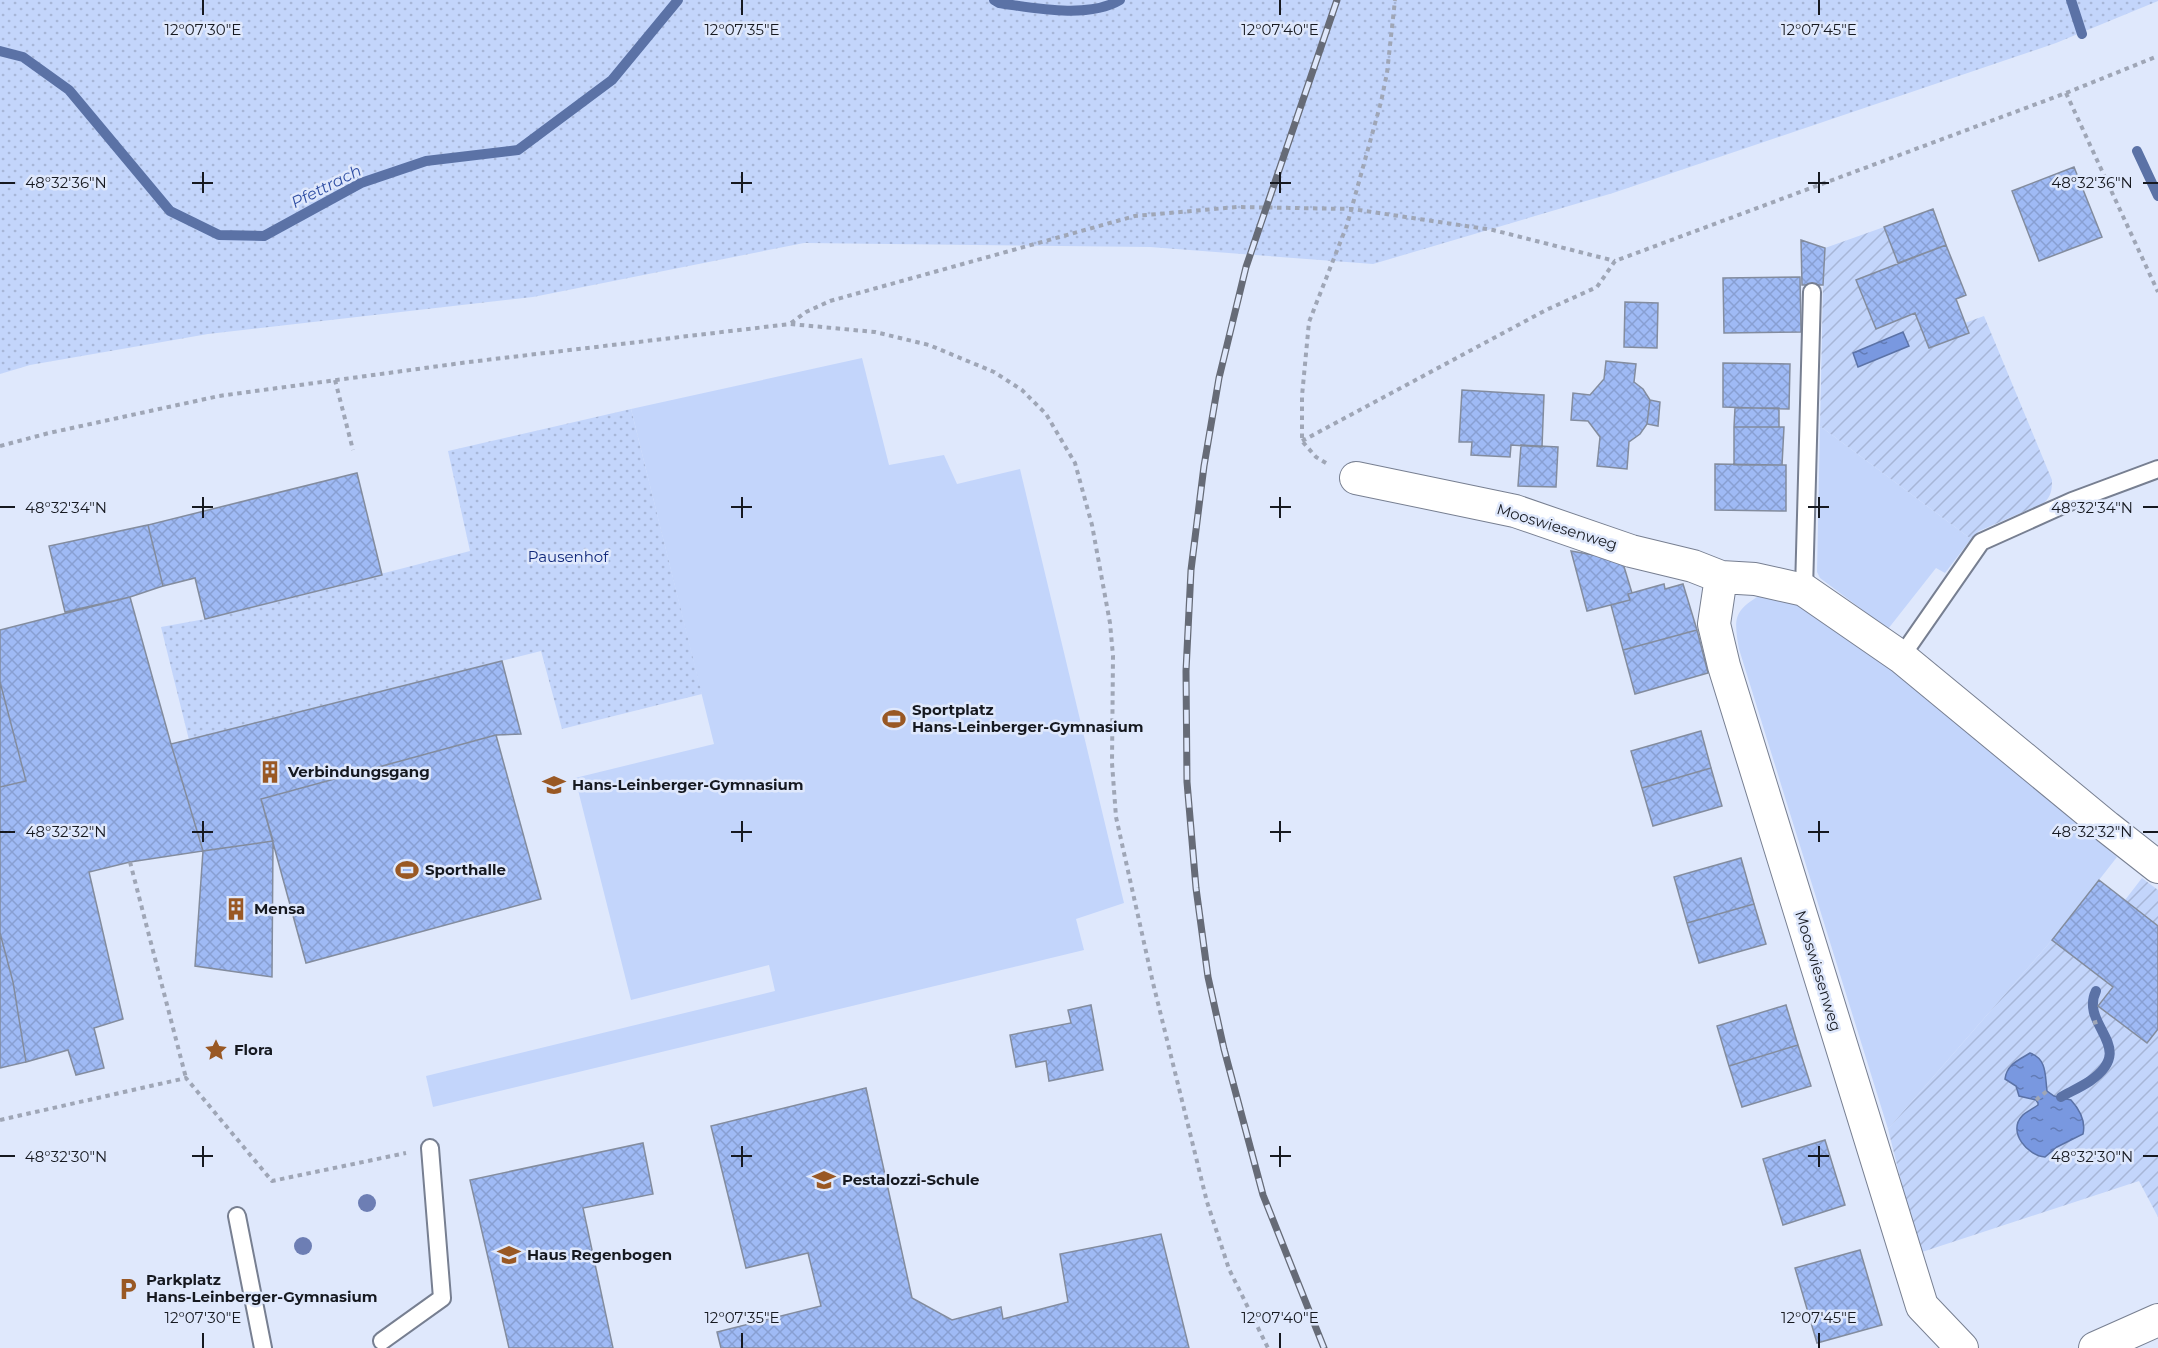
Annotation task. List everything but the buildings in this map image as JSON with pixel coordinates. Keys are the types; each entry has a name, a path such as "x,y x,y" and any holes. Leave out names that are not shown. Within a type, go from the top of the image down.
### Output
{"street":[{"name":"Mooswiesenweg","path":"1356,478 1515,511 1631,550 1693,566 1721,577 1755,579 1804,590 1901,657 2158,867"},
{"name":"Mooswiesenweg","path":"1721,577 1714,624 1724,666 1922,1306 1962,1348"},
{"path":"2095,1348 2158,1320"}],"lane":[{"path":"1804,590 1812,292"},
{"path":"1901,657 1981,542 2072,501 2158,469"},
{"path":"382,1341 442,1298 430,1148"},
{"path":"237,1216 263,1348"}],"path":[{"path":"1394,2 1382,102 1352,209 1309,322 1302,396 1302,441 1546,310 1597,287 1615,261"},
{"path":"790,324 806,312 830,301 1135,216 1237,207 1352,209 1493,230 1615,261 2066,93 2158,56"},
{"path":"2066,93 2158,292"},
{"path":"0,446 219,396 469,362 790,324 875,332 929,345 994,372 1022,390 1046,414 1075,463 1092,525 1110,623 1113,656 1112,763 1116,817 1153,983 1207,1202 1229,1269 1268,1348"},
{"path":"335,380 353,450"},
{"path":"130,862 186,1078 272,1181 430,1148"},
{"path":"2093,1023 2100,1021"},
{"path":"0,1120 186,1078"},
{"path":"2036,1100 2047,1091"}],"green space":[{"path":"0,0 2158,1 2056,43 1613,193 1373,264 1150,247 804,243 533,297 208,334 30,365 0,374"},
{"path":"1884,227 1898,263 1856,280 1875,328 1915,313 1965,323 1984,316 2052,480 2051,493 2044,503 1979,531 1971,539 1820,426 1825,248"},
{"name":"Sportplatz Hans-Leinberger-Gymnasium","path":"862,358 889,465 944,455 957,484 1020,469 1124,903 1076,919 1084,950 433,1107 426,1076 775,991 769,965 631,1000 575,778 714,744 631,409"},
{"name":"Pausenhof","path":"631,409 702,694 562,729 541,651 189,740 161,627 205,619 470,551 448,451"},
{"path":"1820,426 1971,539 1945,573 1936,568 1888,629 1820,578 1817,572"},
{"path":"1759,596 1785,596 1865,645 2117,857 2052,940 1888,1129 1739,649 1736,631 1737,617 1750,601"},
{"path":"2142,878 2158,890 2158,926 2125,900"},
{"path":"2052,940 2113,987 2098,1006 2146,1043 2158,1029 2158,1217 2139,1181 1919,1253 1888,1129"}],"water":[{"path":"1903,332 1909,346 1858,367 1853,353"},
{"path":"2030,1053 2042,1063 2047,1091 2054,1096 2071,1100 2080,1112 2084,1125 2083,1134 2057,1147 2045,1157 2026,1148 2018,1136 2017,1129 2022,1116 2038,1103 2036,1100 2019,1096 2016,1086 2005,1079 2011,1066"}],"waterway":[{"name":"Pfettrach","path":"0,51 23,57 69,90 170,211 219,235 264,236 361,183 426,161 518,150 612,80 678,0"},
{"name":"Pfettrach","path":"994,0 999,3 1028,7 1077,11 1107,6 1120,0"},
{"name":"Pfettrach","path":"2071,0 2082,34"},
{"name":"Pfettrach","path":"2137,151 2158,196"},
{"path":"2061,1097 2090,1081 2104,1069 2109,1058 2109,1047 2095,1015 2093,1004 2096,991"}],"railway":[{"path":"1324,1348 1263,1195 1224,1049 1208,977 1196,888 1187,782 1186,671 1191,570 1204,466 1219,378 1246,267 1337,0"}],"place":[{"name":"Sportplatz Hans-Leinberger-Gymnasium","path":"894,719"},
{"name":"Verbindungsgang","path":"270,772"},
{"name":"Hans-Leinberger-Gymnasium","path":"554,785"},
{"name":"Sporthalle","path":"407,870"},
{"name":"Mensa","path":"236,909"},
{"name":"Flora","path":"216,1050"},
{"name":"Pestalozzi-Schule","path":"824,1180"},
{"name":"Haus Regenbogen","path":"509,1255"},
{"name":"Parkplatz Hans-Leinberger-Gymnasium","path":"128,1289"}]}
